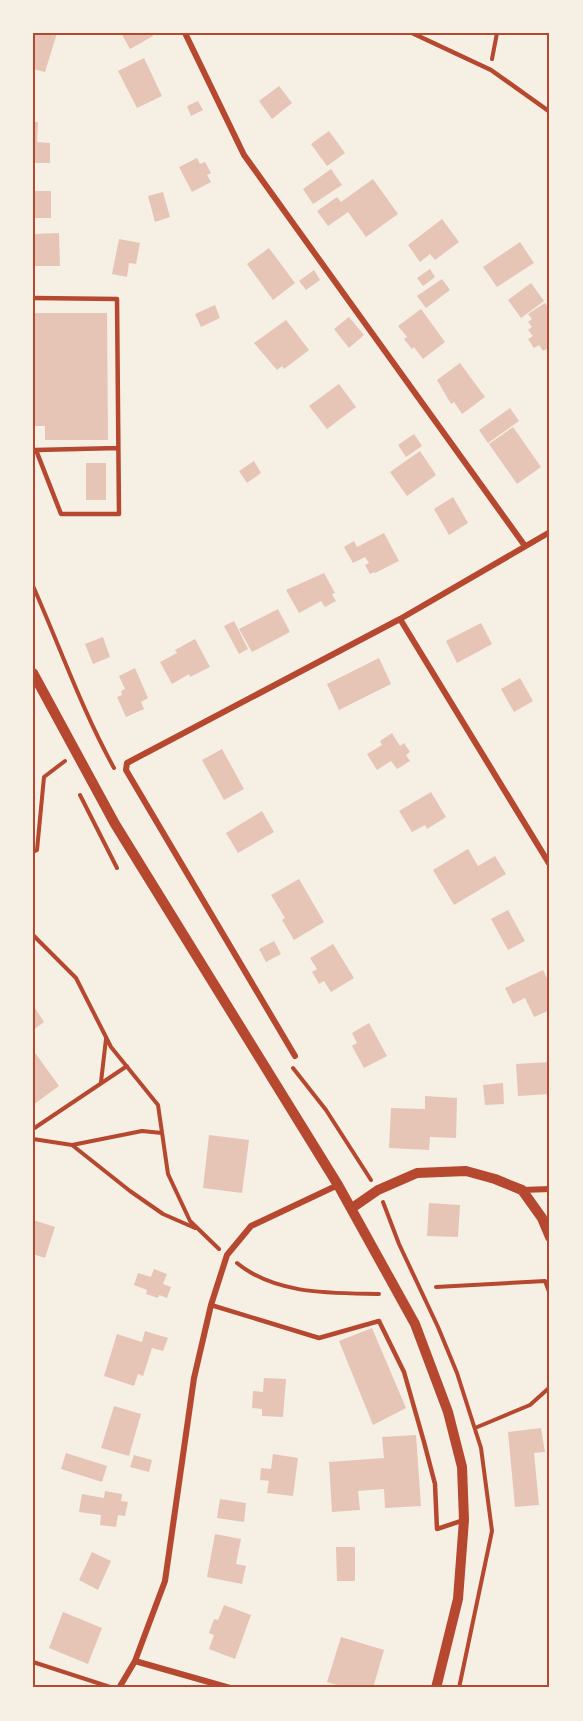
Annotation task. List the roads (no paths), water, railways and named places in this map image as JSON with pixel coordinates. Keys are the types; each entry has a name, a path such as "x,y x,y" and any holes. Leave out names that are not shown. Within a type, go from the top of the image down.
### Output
{"street":[{"path":"185,33 244,155 525,546"},
{"path":"295,1056 126,770 127,763 400,620 550,532"},
{"path":"400,620 550,865"},
{"path":"33,673 115,824 352,1208 415,1324 448,1412 462,1467 464,1520 458,1599 436,1688"},
{"path":"352,1208 378,1190 417,1173 466,1171 522,1190 550,1189"},
{"path":"119,1688 135,1661 165,1581 194,1378 211,1305 227,1256 251,1226 338,1185"},
{"path":"522,1190 542,1218 550,1237"},
{"path":"135,1661 230,1688"}],"lane":[{"path":"412,33 491,70 550,112"},
{"path":"33,298 117,299 119,514 61,514 34,450 118,448"},
{"path":"211,1305 319,1338 380,1321 404,1372 424,1442 435,1484 437,1529 464,1520"}]}
